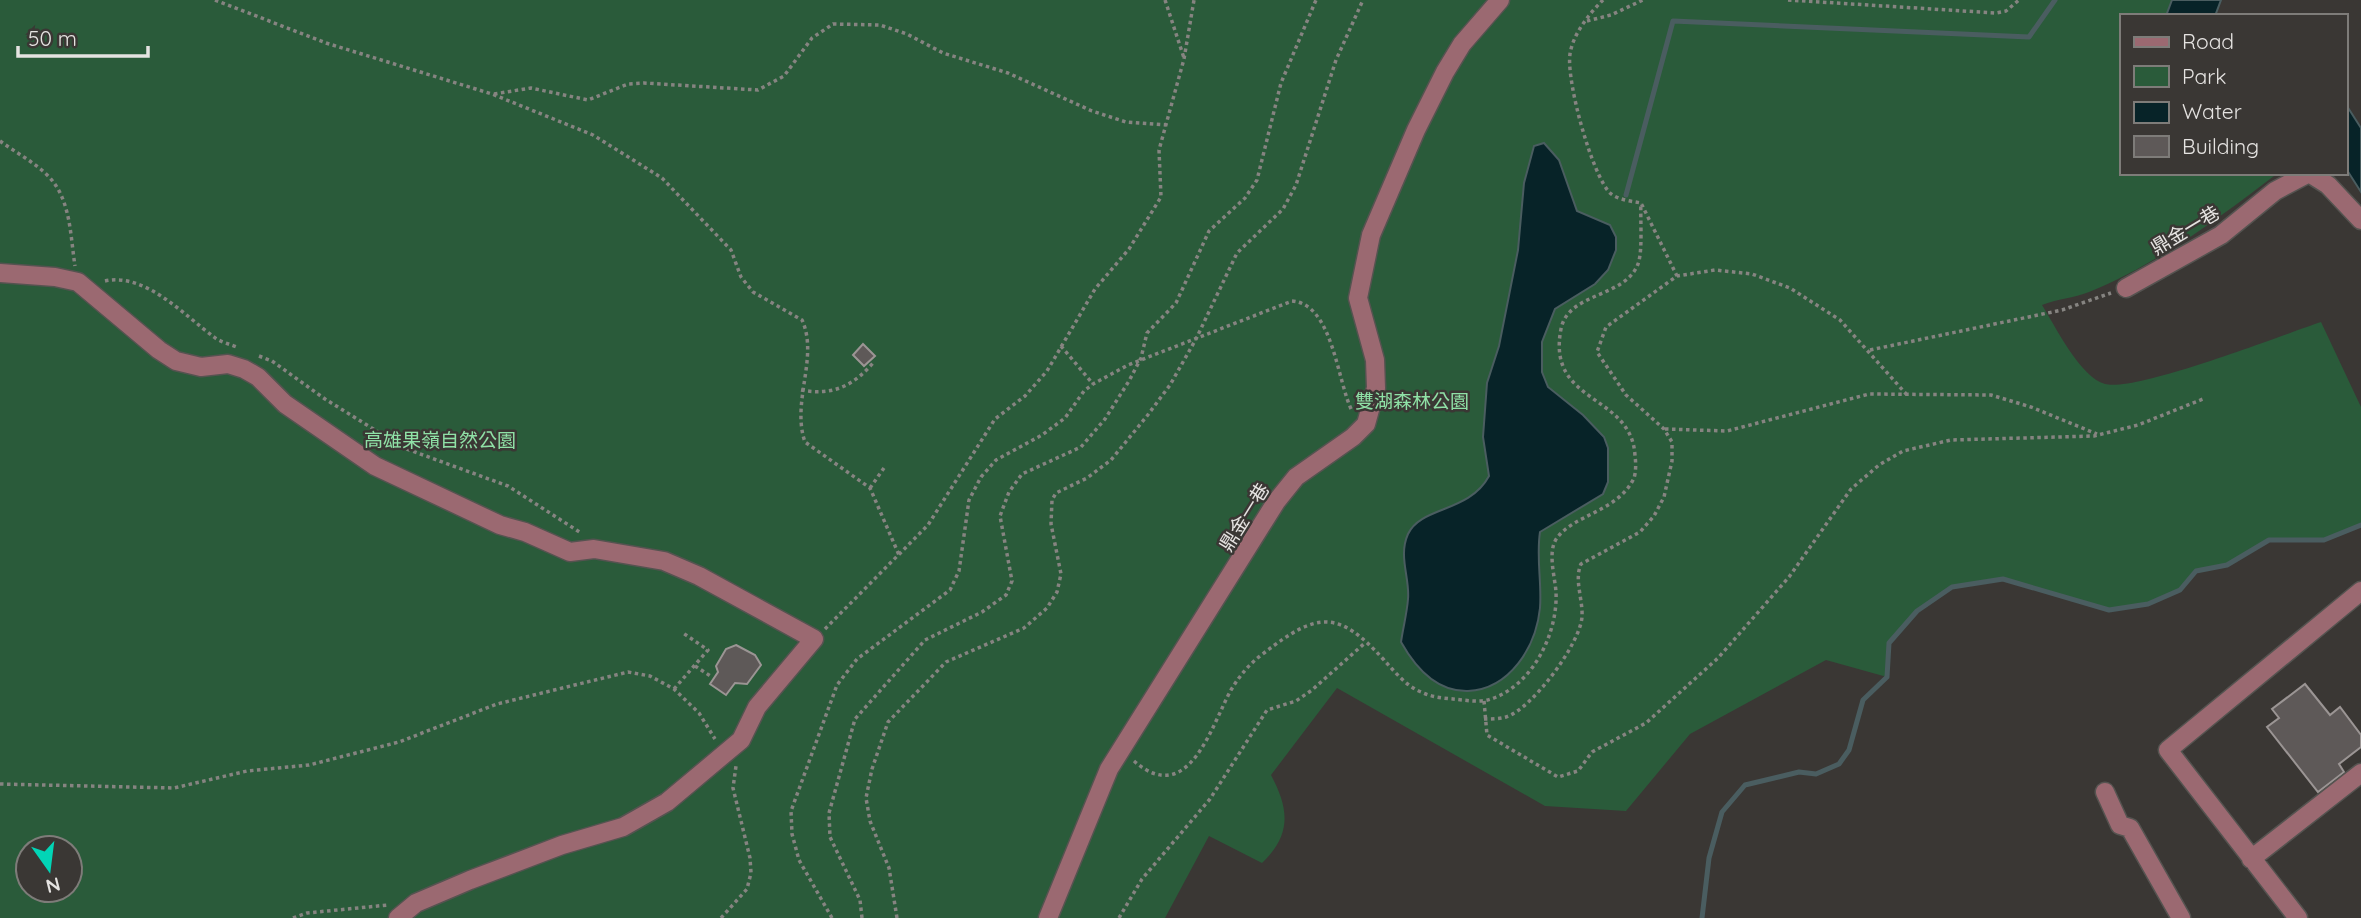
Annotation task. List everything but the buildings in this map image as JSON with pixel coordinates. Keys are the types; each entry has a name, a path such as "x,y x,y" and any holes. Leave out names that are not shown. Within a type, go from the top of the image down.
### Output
{"lane":[{"path":"1366,424 1376,388 1375,360 1358,298 1371,236 1416,130 1445,72 1462,44 1500,0"},
{"name":"鼎金一巷","path":"2126,288 2221,235 2275,191 2305,175"},
{"name":"鼎金一巷","path":"2312,175 2328,186 2361,219"},
{"path":"0,273 55,277 82,284 159,350 188,365 228,364 244,369 258,377 294,411 375,467 499,525 525,532 566,551 604,551 664,561 699,576 814,639 757,707 741,740 667,802 623,827 562,845 416,903 398,918"},
{"name":"鼎金一巷","path":"1048,918 1109,769 1276,502 1296,477 1353,437 1366,424"},
{"path":"2298,918 2168,750 2361,591"},
{"path":"2251,859 2361,773"},
{"path":"2105,792 2120,825 2130,828 2181,918"}],"path":[{"path":"215,0 326,43 492,94 593,135 662,178 731,250 741,277 753,292 802,320 807,346 801,390 805,442 870,488 899,555"},
{"path":"1165,0 1184,59"},
{"path":"814,639 928,525 995,419 1026,396 1047,371 1095,289 1129,249 1161,197 1158,158 1184,59 1194,0"},
{"path":"862,918 860,900 830,837 829,813 855,719 925,640 982,612 1006,595 1012,581 1000,516 1009,492 1022,474 1081,447 1104,419 1141,358 1147,333 1176,303 1209,231 1245,198 1257,180 1281,83 1316,0"},
{"path":"897,918 889,867 870,821 866,798 872,769 888,722 946,663 1024,628 1047,608 1057,592 1061,574 1051,524 1052,500 1056,493 1087,478 1111,460 1170,385 1196,339 1237,253 1283,209 1296,185 1336,60 1363,0"},
{"path":"1604,0 1585,22 1570,54 1575,104 1608,191 1615,196 1641,203 1677,276"},
{"path":"1585,22 1611,15 1643,0"},
{"path":"1788,0 1996,13 2006,11 2019,0"},
{"path":"492,94 531,89 588,100 628,84 644,83 758,90 784,76 821,31 836,23 848,22 895,29 943,53 1008,73 1121,121 1167,125"},
{"path":"0,141 45,173 64,199 82,284 119,280 146,289 192,317 215,338 272,361 325,399 404,448 508,486 604,551"},
{"path":"1122,750 1143,768 1154,773 1177,772 1199,756 1245,669 1284,638 1325,621 1343,623 1366,642 1401,679 1419,691 1445,698 1484,700 1491,699 1521,678 1550,637 1556,595 1553,547 1557,537 1607,506 1623,493 1635,477 1634,441 1627,427 1572,383 1563,370 1560,354 1561,327 1569,313 1611,290 1628,277 1639,263 1641,203"},
{"path":"1484,719 1509,717 1549,678 1571,649 1582,618 1577,572 1581,564 1640,532 1654,516 1664,497 1672,461 1672,442 1664,429 1626,395 1597,352 1606,327 1677,276 1715,270 1752,274 1790,288 1840,320 1907,395"},
{"path":"1869,350 2062,310 2126,288"},
{"path":"832,918 799,860 792,834 791,811 837,685 857,659 950,590 959,571 969,500 981,477 996,460 1065,418 1093,384 1141,358 1196,339 1285,302 1302,303 1322,325 1336,358 1342,392 1353,412 1366,424"},
{"path":"1061,346 1093,384"},
{"path":"801,390 822,393 841,389 874,362"},
{"path":"1664,429 1727,431 1869,394 1991,395 2031,407 2099,435"},
{"path":"1484,700 1487,735 1558,777 1578,771 1592,752 1646,723 1718,658 1789,577 1851,489 1879,465 1903,451 1951,440 2099,435 2138,425 2203,399"},
{"path":"870,488 886,465"},
{"path":"674,689 708,650 682,633"},
{"path":"1119,918 1142,879 1210,799 1268,710 1296,701 1312,690 1366,642"},
{"path":"695,666 712,677"},
{"path":"0,784 174,788 247,771 309,765 352,756 498,704 628,672 650,676 674,689 706,722 723,757"},
{"path":"721,918 747,889 751,873 750,858 733,788 741,740"},
{"path":"293,918 307,913 416,903"}],"green space":[{"path":"0,0 2172,0 2167,14 2120,14 2120,175 2275,175 2210,223 2139,268 2089,292 2042,305 2078,362 2096,380 2105,384 2147,380 2321,322 2361,407 2361,525 2324,540 2269,540 2227,565 2196,571 2180,590 2148,604 2109,610 2003,579 1952,587 1917,611 1889,643 1887,677 1826,660 1690,734 1626,811 1545,806 1337,688 1271,775 1284,810 1283,831 1272,852 1262,863 1209,836 1165,918 0,918"}],"water":[{"path":"2172,0 2221,0 2216,14 2167,14"},
{"path":"2347,106 2361,128 2361,192 2347,170"},
{"path":"1544,143 1559,160 1577,211 1610,225 1616,237 1616,250 1608,270 1595,284 1555,309 1542,342 1542,372 1548,387 1583,415 1604,437 1608,448 1608,482 1603,494 1540,532 1540,608 1527,651 1508,674 1496,683 1468,691 1457,690 1436,683 1420,669 1401,642 1408,599 1405,542 1414,525 1423,518 1470,497 1489,476 1483,437 1487,383 1499,346 1518,250 1524,183 1534,146"}],"waterway":[{"path":"1626,195 1673,21 2029,37 2055,0"},
{"path":"1702,918 1709,858 1722,812 1745,785 1799,772 1816,774 1839,764 1849,750 1863,700 1887,677 1889,643 1917,611 1952,587 2003,579 2109,610 2148,604 2180,590 2196,571 2227,565 2269,540 2324,540 2361,525"}],"park label":[{"name":"雙湖森林公園","path":"1412,401"},
{"name":"高雄果嶺自然公園","path":"440,440"}]}
